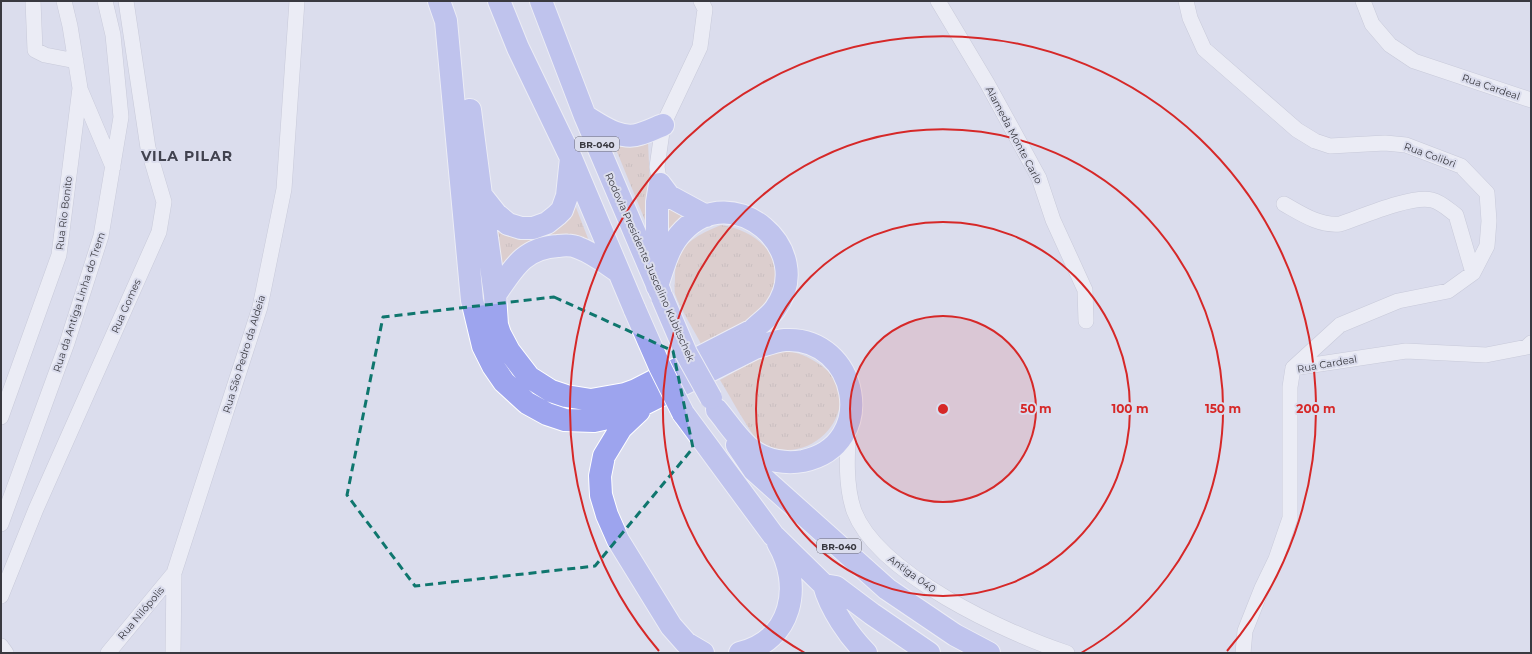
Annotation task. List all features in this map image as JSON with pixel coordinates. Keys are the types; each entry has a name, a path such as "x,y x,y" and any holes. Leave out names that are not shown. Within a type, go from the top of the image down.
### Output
{"highway":[{"path":"439,1 446,21 448,35 472,300 476,325 488,358 500,377 518,396 535,408 555,417 575,422 594,421 622,415 647,404 755,348 775,342 796,341 817,348 834,359 845,376 852,401 850,423 841,439 819,456 797,462 769,459 752,451 714,404"},
{"path":"451,1 457,18 495,295 497,324 509,352 529,377 541,386 566,396 591,400 614,397 636,390 753,330 775,308 783,291 787,274 786,264 780,247 771,235 754,220 734,213 719,213 706,216 684,230 674,241 668,254 660,292"},
{"name":"BR-040","path":"499,1 518,48 571,158 660,367 683,413 773,535 824,585 836,587 929,653"},
{"name":"Rodovia Presidente Juscelino Kubitschek","path":"541,1 585,116 686,352 738,447 754,470 790,504 887,589 955,635 989,653"},
{"path":"585,116 604,128 617,133 630,135 639,135 663,125"},
{"path":"481,195 502,220 514,227 526,228 547,223 558,215 565,203 571,158"},
{"path":"660,184 657,202 660,292"},
{"path":"660,184 669,196 706,216"},
{"path":"495,295 517,263 531,252 543,248 567,245 579,247 619,272"},
{"path":"647,404 621,428 608,447 604,456 600,476 601,495 612,529 671,626 686,643 703,653"},
{"path":"740,653 754,649 770,639 781,626 788,611 791,594 790,575 780,546 773,535"},
{"path":"824,585 828,598 854,640 866,653"}],"street":[{"path":"33,1 35,50 45,55 76,61"},
{"name":"Rua Rio Bonito","path":"1,418 59,255 80,88 64,1"},
{"name":"Rua da Antiga Linha do Trem","path":"1,524 67,343 101,236 121,117 113,35 105,1"},
{"name":"Rua Gomes","path":"1,596 36,509 159,232 164,202 148,148 126,1"},
{"name":"Rua São Pedro da Aldeia","path":"173,653 174,573 260,306 284,189 297,1"},
{"path":"660,184 657,167 663,125 700,48 705,9 701,1"},
{"name":"Alameda Monte Carlo","path":"938,1 987,83 1039,178 1053,220 1085,290 1086,321"},
{"name":"Rua Colibri","path":"1186,1 1190,18 1204,49 1297,130 1315,141 1330,146 1385,143 1406,144 1461,166 1487,193 1490,221 1487,246 1473,274 1448,291 1398,301 1340,325 1293,368"},
{"name":"Rua Cardeal","path":"1363,1 1372,24 1390,45 1414,61 1531,100"},
{"path":"80,88 113,167"},
{"path":"1284,204 1311,219 1324,224 1340,224 1402,204 1433,200 1456,215 1473,274"},
{"name":"Rua Cardeal","path":"1243,653 1245,631 1262,588 1276,559 1290,518 1290,387 1293,368 1406,351 1486,355 1527,347 1531,343"},
{"name":"Antiga 040","path":"850,423 848,445 850,498 855,512 880,550 909,573 957,605 1038,643 1067,653"},
{"name":"Rua Nilópolis","path":"108,653 174,573"},
{"path":"1,646 6,653"}],"highlighted area":[{"path":"554,297 673,351 693,448 595,566 415,586 347,495 383,317"}],"green space":[{"path":"613,142 648,142 652,229 649,230"},
{"path":"664,202 688,216 665,237"},
{"path":"575,205 589,241 537,239 521,247 499,271 496,220 511,233"},
{"path":"721,225 739,230 753,237 765,247 772,258 775,272 774,286 767,301 755,316 702,346 675,294 676,267 682,250 688,244 703,233"},
{"path":"782,351 800,354 816,362 833,378 840,395 838,413 829,429 815,442 797,449 777,449 757,439 744,421 720,380 752,362"}],"district":[{"name":"VILA PILAR","path":"187,156"}]}
